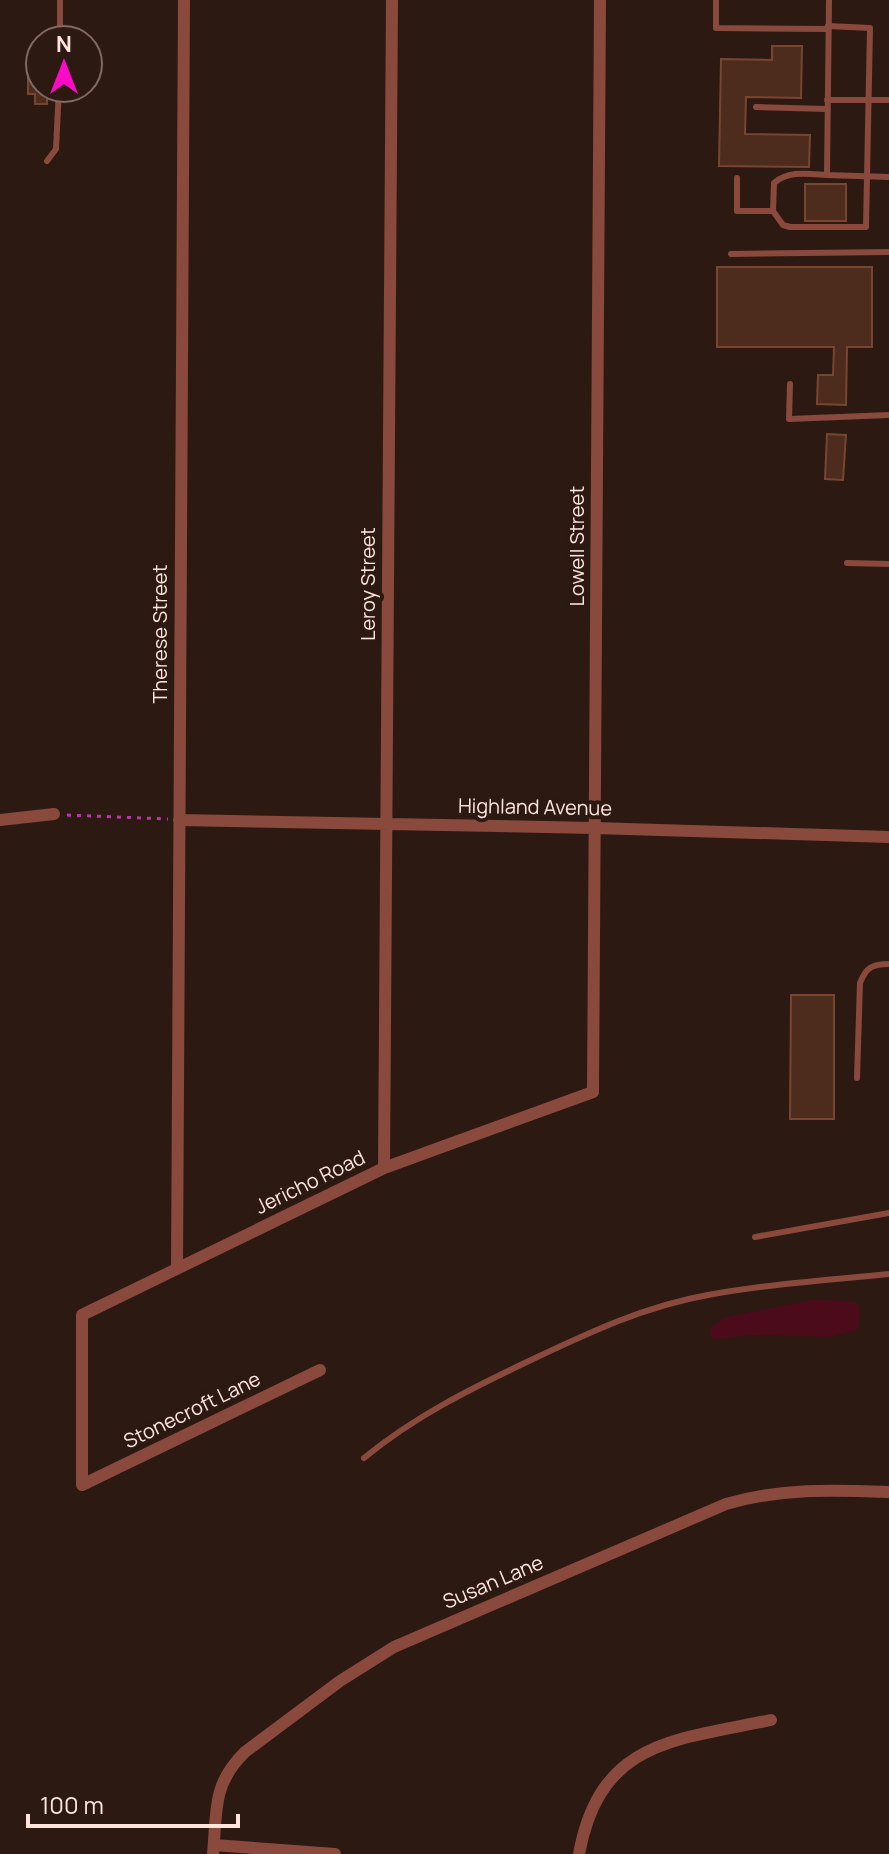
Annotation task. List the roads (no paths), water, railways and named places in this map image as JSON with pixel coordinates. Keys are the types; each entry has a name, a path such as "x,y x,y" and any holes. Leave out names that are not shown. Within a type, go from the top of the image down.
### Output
{"street":[{"name":"Therese Street","path":"177,1269 184,0"},
{"name":"Leroy Street","path":"384,1168 392,0"},
{"name":"Lowell Street","path":"593,1092 600,0"},
{"path":"0,820 54,814"},
{"name":"Highland Avenue","path":"179,820 889,837"},
{"name":"Jericho Road","path":"82,1485 82,1315 384,1168 593,1092"},
{"name":"Stonecroft Lane","path":"82,1485 320,1370"},
{"name":"Susan Lane","path":"213,1850 221,1782 232,1765 340,1681 394,1647 726,1504 789,1490 889,1492"},
{"path":"579,1854 584,1827 594,1802 609,1779 629,1761 653,1746 771,1720"},
{"path":"213,1850 335,1854"}],"lane":[{"path":"60,0 60,24"},
{"path":"716,0 716,28 870,28 869,100 867,176 866,227 783,225 773,211 774,183 780,178 799,174 867,176 889,177"},
{"path":"827,175 829,0"},
{"path":"827,100 889,100"},
{"path":"47,161 56,149 58,104"},
{"path":"756,107 827,109"},
{"path":"737,178 737,211 773,211"},
{"path":"731,254 889,252"},
{"path":"790,384 789,419 889,415"},
{"path":"847,563 889,564"},
{"path":"857,1078 860,983 864,973 874,964 889,964"},
{"path":"755,1237 889,1213"},
{"path":"364,1458 415,1419 471,1388 592,1331 650,1309 707,1295 889,1274"}]}
